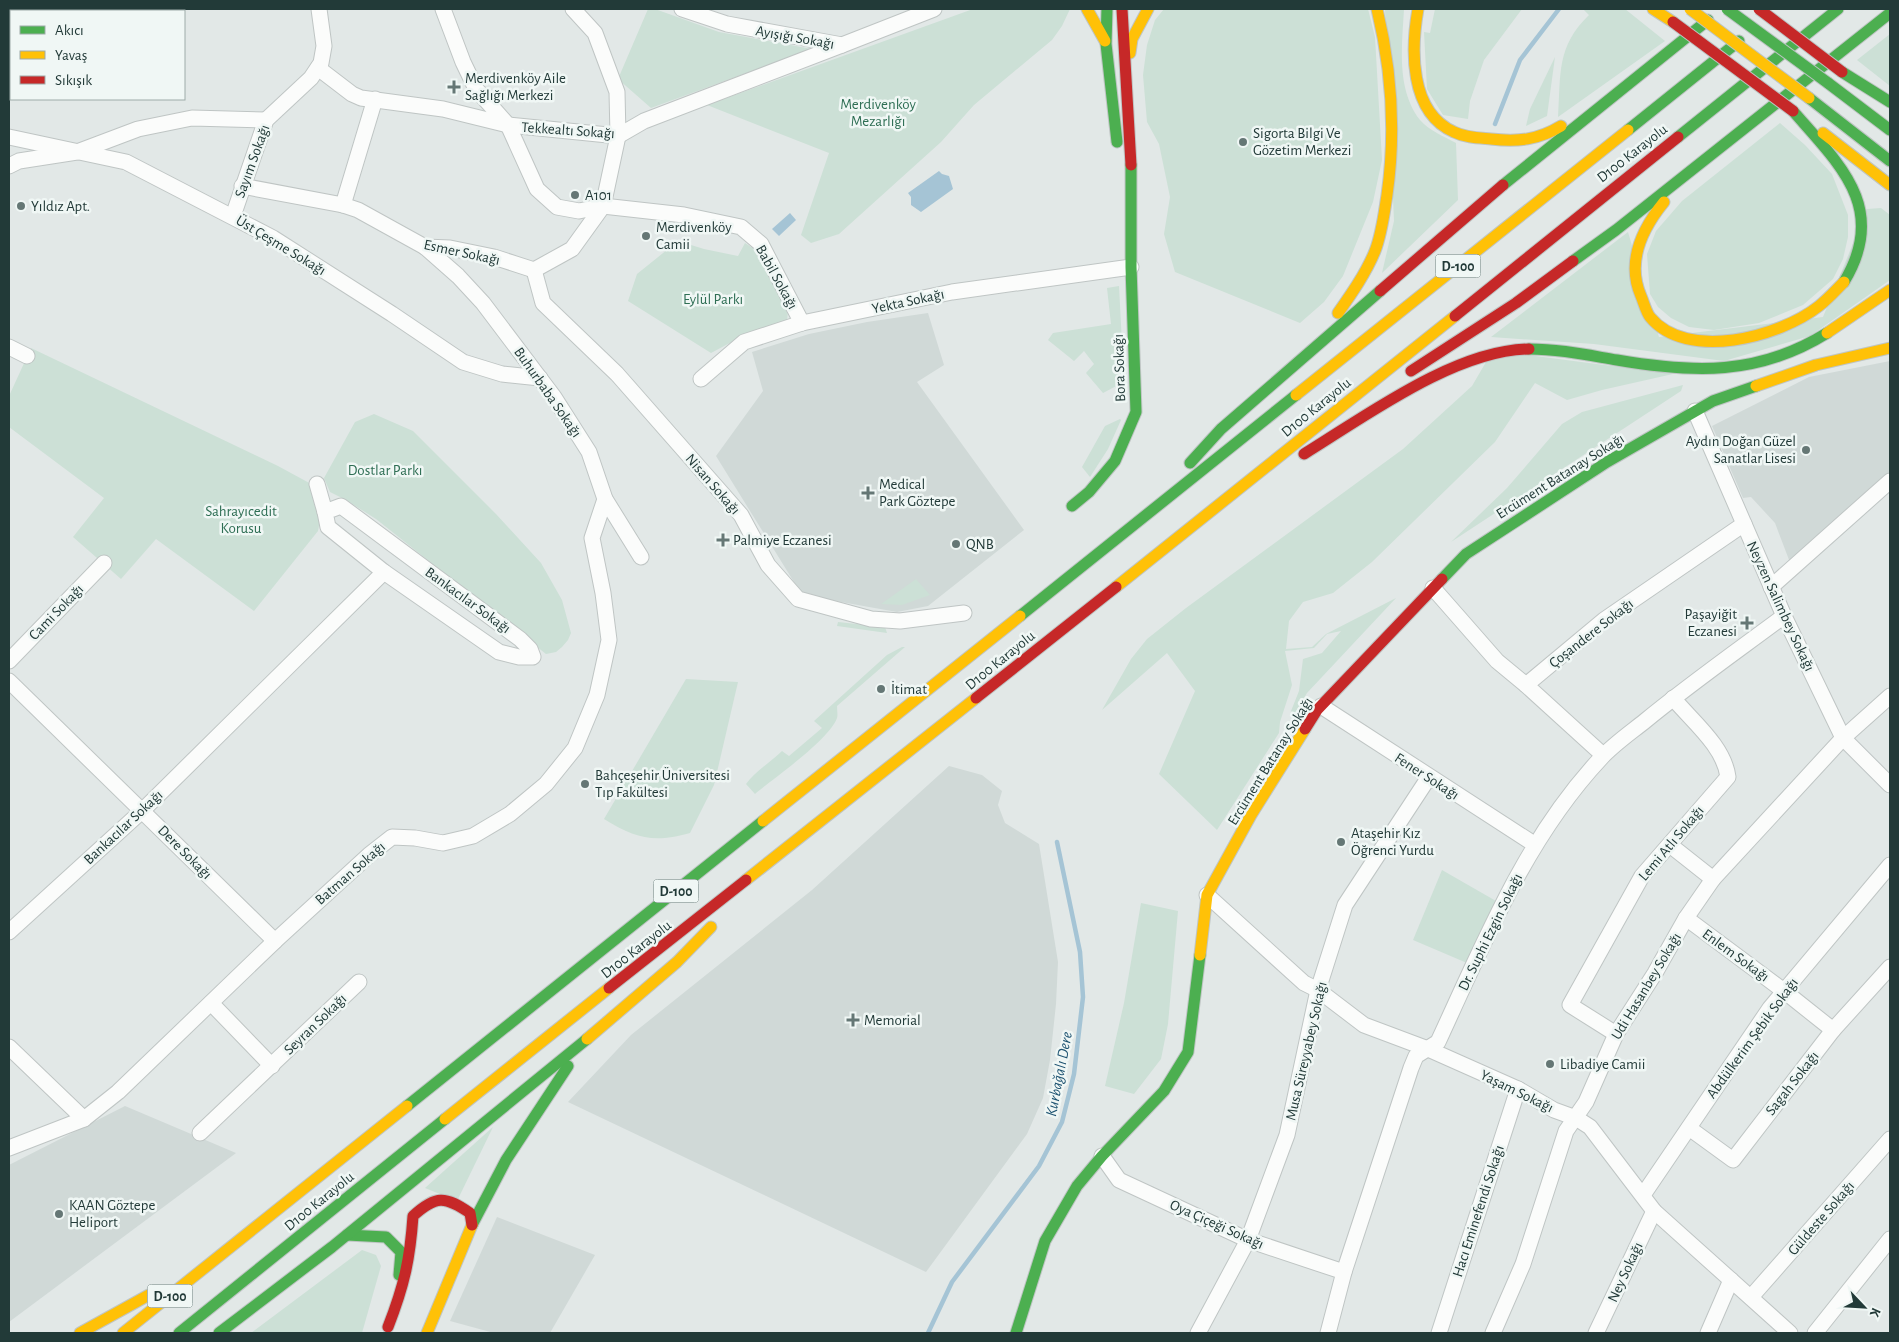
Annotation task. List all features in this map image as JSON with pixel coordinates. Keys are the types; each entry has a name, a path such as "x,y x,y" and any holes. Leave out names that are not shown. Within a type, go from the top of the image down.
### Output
{"main road":[{"path":"1087,9 1096,22 1106,44"},
{"name":"Bora Sokağı","path":"1107,9 1106,44 1131,267"},
{"name":"Bora Sokağı","path":"1072,506 1089,492 1115,461 1136,412 1131,267 1131,166 1122,9"},
{"path":"1126,79 1132,39 1148,9"},
{"path":"1307,353 1366,273 1379,240 1392,164 1393,120 1391,75 1377,9"},
{"path":"1418,9 1414,51 1418,82 1423,100 1436,118 1451,131 1504,141 1526,142 1547,135 1643,71"},
{"path":"1654,9 1890,185"},
{"path":"1690,9 1890,161"},
{"path":"1135,523 1221,429 1307,353 1512,177 1566,136 1643,71 1723,9"},
{"path":"1727,9 1890,130"},
{"path":"1759,9 1890,110"},
{"name":"D100 Karayolu","path":"123,1333 1135,523 1323,376 1779,9"},
{"name":"D100 Karayolu","path":"179,1333 457,1109 1225,500 1838,9"},
{"path":"1400,379 1516,303 1616,230 1890,14"},
{"path":"1842,72 1890,102"},
{"path":"1690,172 1652,217 1634,259 1638,297 1647,314 1662,327 1679,337 1699,342 1734,340 1762,334 1808,316 1824,304 1843,285 1853,269 1859,252 1862,231 1853,190 1844,170 1793,111"},
{"path":"1225,500 1431,379 1472,362 1511,351 1548,350 1569,351 1682,369 1728,369 1769,361 1806,345 1890,290"},
{"name":"Ercüment Batanay Sokağı","path":"1016,1333 1045,1241 1076,1186 1164,1091 1188,1052 1207,895 1251,814 1320,706 1466,554 1607,462 1713,401 1816,365 1890,348"},
{"path":"1225,500 1384,390"},
{"path":"219,1333 347,1234 588,1038 677,962 779,855"},
{"path":"427,1333 472,1225 518,1141 588,1038"},
{"path":"388,1330 403,1289 410,1258 413,1216 428,1201 440,1198 455,1202 470,1212 472,1225"},
{"path":"347,1234 386,1237 401,1252 401,1268 388,1330"},
{"path":"80,1333 216,1259"}],"street":[{"path":"318,68 324,46 319,9"},
{"name":"Babil Sokağı","path":"443,9 463,62 476,88 508,126 537,189 557,207 578,211 603,206 684,215 740,227 761,244 802,323"},
{"path":"534,270 572,249 603,206 618,136 618,92 595,33 573,9"},
{"name":"Ayışığı Sokağı","path":"682,9 727,24 842,45 934,9"},
{"name":"Tekkealtı Sokağı","path":"318,68 352,94 375,100 443,109 508,126 618,136 644,121 842,45"},
{"name":"Sayım Sokağı","path":"233,216 266,120 318,68"},
{"path":"343,206 375,100"},
{"path":"9,166 19,161 77,152 138,129 192,118 266,120"},
{"name":"Üst Çeşme Sokağı","path":"9,137 126,162 273,238 463,362 502,374 540,378"},
{"name":"Esmer Sokağı","path":"242,186 358,210 425,247 450,248 494,257 534,270"},
{"name":"Buhurbaba Sokağı","path":"425,247 458,276 483,303 572,423 588,452 605,499 641,557"},
{"name":"Yekta Sokağı","path":"701,379 744,342 802,323 952,292 1131,267"},
{"name":"Nisan Sokağı","path":"534,270 543,303 616,374 741,515 768,564 798,598 871,619 900,621 964,613"},
{"path":"9,348 27,356"},
{"name":"Neyzen Salimbey Sokağı","path":"1695,411 1784,616 1843,738 1890,784"},
{"path":"1771,587 1890,482"},
{"path":"317,484 325,512"},
{"name":"Batman Sokağı","path":"9,1148 84,1119 118,1092 368,854 392,837 415,838 444,843 473,836 510,814 546,784 575,748 597,695 609,640 603,593 592,538 605,499"},
{"name":"Bankacılar Sokağı","path":"341,506 394,546 520,639 530,648 533,657 519,657 499,652 380,570 328,527 325,512 341,506"},
{"name":"Çoşandere Sokağı","path":"1526,685 1604,620 1744,524"},
{"path":"380,570 394,546"},
{"name":"Cami Sokağı","path":"9,661 104,563"},
{"name":"Bankacılar Sokağı","path":"9,932 143,810 380,570"},
{"path":"1433,588 1497,661 1603,756"},
{"name":"Dr. Suphi Ezgin Sokağı","path":"1328,1333 1344,1272 1416,1056 1438,1042 1517,874 1534,844 1578,783 1603,756 1672,698 1784,616"},
{"name":"Dere Sokağı","path":"9,681 275,941"},
{"name":"Udi Hasanbey Sokağı","path":"1494,1333 1523,1264 1566,1131 1586,1102 1616,1034 1686,918 1713,880 1843,738 1890,696"},
{"name":"Lemi Atlı Sokağı","path":"1616,1034 1570,1005 1639,880 1728,777 1721,754 1672,698"},
{"name":"Fener Sokağı","path":"1320,706 1534,844"},
{"name":"Musa Süreyyabey Sokağı","path":"1198,1333 1248,1240 1286,1135 1318,990 1345,906 1429,777"},
{"path":"1670,845 1713,880"},
{"name":"Abdülkerim Şebik Sokağı","path":"1642,1195 1770,1008 1890,865"},
{"name":"Yaşam Sokağı","path":"1207,895 1304,983 1318,990 1364,1025 1428,1049 1518,1089 1554,1110 1576,1118 1590,1127 1654,1212 1790,1333"},
{"name":"Enlem Sokağı","path":"1686,918 1784,990 1833,1030"},
{"name":"Sagah Sokağı","path":"1689,1128 1733,1160 1833,1030 1890,967"},
{"name":"Seyran Sokağı","path":"200,1133 359,982"},
{"name":"Seyran Sokağı","path":"211,1003 272,1066"},
{"path":"9,1047 84,1119"},
{"name":"Hacı Eminefendi Sokağı","path":"1438,1333 1518,1089"},
{"name":"Güldeste Sokağı","path":"1751,1297 1890,1140"},
{"name":"Oya Çiçeği Sokağı","path":"1102,1156 1120,1180 1248,1240 1344,1272"},
{"name":"Ney Sokağı","path":"1596,1333 1654,1212"},
{"path":"1815,1333 1890,1239"},
{"path":"1708,1333 1731,1280"}],"shaded area":[{"name":"Medical Park Göztepe","path":"928,313 944,365 917,382 1024,530 928,606 897,612 802,595 716,456 763,391 752,352 809,334 867,322"},
{"name":"Aydın Doğan Güzel Sanatlar Lisesi","path":"1890,361 1890,475 1791,565 1775,523 1751,497 1743,498 1712,426 1809,377"},
{"name":"Memorial","path":"949,766 982,775 1002,791 998,805 1005,823 1039,844 1058,962 1050,1060 1043,1098 1027,1134 926,1272 568,1102 631,1035 812,890"},
{"path":"125,1106 236,1153 9,1322 9,1165"},
{"path":"497,1217 595,1255 550,1333 494,1333 450,1321"}],"green space":[{"path":"648,9 655,9 719,32 812,49 651,108 618,79"},
{"name":"Merdivenköy Mezarlığı","path":"973,9 1070,9 1062,26 1052,40 974,105 941,142 839,234 811,243 801,235 829,153 707,105"},
{"path":"1164,9 1368,9 1375,37 1382,160 1373,202 1343,276 1324,302 1300,323 1175,272 1164,234 1170,197 1159,144 1147,122 1143,75 1147,45 1155,20"},
{"path":"1385,9 1404,9 1402,67 1407,95 1412,108 1427,127 1456,143 1458,200 1382,273 1394,221"},
{"path":"1435,9 1522,9 1484,60 1470,101 1468,119 1443,115 1427,89 1424,32 1430,33"},
{"path":"1583,9 1625,9 1665,41 1558,117 1562,62 1571,38 1589,15"},
{"path":"1890,34 1890,86 1857,60"},
{"path":"1555,57 1547,116 1526,126 1530,109"},
{"path":"1780,123 1805,145 1832,174 1848,215 1848,237 1843,259 1833,279 1803,305 1759,323 1714,330 1689,327 1671,318 1658,307 1650,294 1647,254 1656,231 1682,201"},
{"path":"1881,208 1890,215 1890,280 1810,336 1724,361 1594,344 1491,337 1628,232 1659,337 1823,317 1867,209"},
{"name":"Eylül Parkı","path":"678,241 738,256 745,243 762,254 788,309 787,322 741,337 711,353 628,301 637,274"},
{"path":"1119,286 1124,382 1103,393 1086,373 1094,364 1084,351 1074,361 1048,340 1053,333 1111,324 1107,288"},
{"name":"Sahrayıcedit Korusu","path":"31,348 278,466 313,485 320,520 318,531 254,611 156,539 121,579 73,537 104,498 9,427 9,396"},
{"path":"1521,354 1673,374 1567,400 1535,383 1495,442 1372,562 1333,593 1303,602 1289,621 1286,649 1312,647 1326,634 1396,598 1307,693 1294,715 1291,711 1299,691 1303,659 1322,653 1341,631 1327,634 1314,648 1285,651 1292,685 1280,722 1279,733 1217,830 1159,774 1195,691 1167,653 1102,710 1131,659 1147,639 1186,608 1403,449 1472,386 1486,362"},
{"path":"1683,385 1681,391 1451,542 1507,488 1562,424 1582,412"},
{"name":"Dostlar Parkı","path":"374,414 413,431 496,514 541,563 562,600 571,633 568,640 556,652 546,654 376,519 330,492 324,478 355,422"},
{"path":"1120,419 1108,449 1090,477 1082,467 1105,426"},
{"path":"916,579 930,595 902,605 881,604"},
{"path":"838,622 885,627 887,633 837,626"},
{"path":"905,647 837,706 837,718 832,727 813,747 755,794 746,784 753,775 782,751 789,756 822,728 814,721 887,655"},
{"path":"686,679 738,682 714,785 690,833 666,838 636,835 604,819"},
{"path":"1442,870 1496,901 1467,963 1413,940"},
{"path":"1141,903 1178,911 1168,1024 1161,1059 1134,1094 1105,1086 1124,1003"},
{"path":"493,1127 457,1201 425,1188"},
{"path":"362,1250 376,1255 381,1266 362,1333 251,1333"}],"water":[{"path":"939,171 949,176 953,189 921,212 911,205 911,197 908,193"},
{"path":"790,213 796,220 779,236 772,229"}],"waterway":[{"name":"Kurbağalı Dere","path":"1495,124 1520,60 1559,9"},
{"name":"Kurbağalı Dere","path":"928,1333 952,1282 1039,1166 1062,1122 1074,1074 1083,997 1080,952 1057,842"}],"traffic: fast":[{"path":"1107,9 1106,44 1117,142"},
{"path":"1727,9 1828,83"},
{"path":"1678,137 1838,9"},
{"path":"1573,261 1616,230 1890,13"},
{"path":"1503,185 1708,20"},
{"path":"1628,130 1739,41"},
{"path":"1842,72 1890,102"},
{"path":"1828,83 1890,130"},
{"path":"1809,98 1890,161"},
{"path":"1793,111 1841,169 1853,189 1860,209 1861,232 1857,256 1844,282"},
{"path":"1072,506 1089,492 1115,461 1136,412 1131,267 1131,165"},
{"path":"1190,463 1221,429 1380,291"},
{"path":"1529,349 1562,351 1672,367 1725,368 1776,357 1801,347 1827,333"},
{"path":"1442,579 1466,554 1607,462 1713,401 1756,386"},
{"path":"1020,616 1296,395"},
{"path":"407,1106 763,821"},
{"path":"1016,1333 1045,1241 1077,1186 1102,1156 1164,1091 1188,1052 1200,955"},
{"path":"219,1333 332,1247 587,1039"},
{"path":"472,1225 506,1160 568,1066"},
{"path":"179,1333 445,1119"},
{"path":"347,1235 386,1237 401,1252 399,1275"}],"traffic: slow":[{"path":"1087,9 1105,41"},
{"path":"1130,53 1132,39 1148,9"},
{"path":"1338,313 1363,275 1375,251 1387,195 1392,125 1391,102 1386,55 1377,9"},
{"path":"1418,9 1414,42 1416,78 1428,110 1439,123 1463,135 1477,138 1510,140 1536,137 1561,126"},
{"path":"1653,9 1673,22"},
{"path":"1690,9 1809,98"},
{"path":"1296,395 1628,130"},
{"path":"1823,133 1890,185"},
{"path":"1664,202 1643,235 1636,258 1635,271 1647,313 1666,331 1687,339 1709,341 1734,340 1758,335 1802,317 1822,303 1844,282"},
{"path":"1827,333 1890,290"},
{"path":"1116,587 1455,316"},
{"path":"1756,386 1816,365 1890,348"},
{"path":"763,821 1020,616"},
{"path":"746,880 976,698"},
{"path":"1200,955 1207,895 1251,815 1305,729"},
{"path":"587,1039 677,962 711,927"},
{"path":"445,1119 609,988"},
{"path":"123,1333 407,1106"},
{"path":"427,1333 472,1225"},
{"path":"80,1333 156,1291"}],"traffic: jam":[{"path":"1122,9 1131,165"},
{"path":"1759,9 1842,72"},
{"path":"1673,22 1793,111"},
{"path":"1455,316 1678,137"},
{"path":"1380,291 1503,185"},
{"path":"1411,371 1516,303 1573,261"},
{"path":"1304,454 1383,404 1442,373 1471,360 1501,352 1529,349"},
{"path":"1305,729 1317,710 1442,579"},
{"path":"976,698 1116,587"},
{"path":"609,988 746,880"},
{"path":"388,1327 405,1273 413,1216 428,1204 441,1200 454,1203 470,1213 472,1225"}],"place":[{"name":"Merdivenköy Aile Sağlığı Merkezi","path":"454,87"},
{"name":"Sigorta Bilgi Ve Gözetim Merkezi","path":"1243,142"},
{"name":"A101","path":"575,195"},
{"name":"Yıldız Apt.","path":"21,206"},
{"name":"Merdivenköy Camii","path":"646,236"},
{"name":"Aydın Doğan Güzel Sanatlar Lisesi","path":"1806,450"},
{"name":"Medical Park Göztepe","path":"868,493"},
{"name":"Palmiye Eczanesi","path":"723,540"},
{"name":"QNB","path":"956,544"},
{"name":"Paşayiğit Eczanesi","path":"1747,623"},
{"name":"İtimat","path":"881,689"},
{"name":"Bahçeşehir Üniversitesi Tıp Fakültesi","path":"585,784"},
{"name":"Ataşehir Kız Öğrenci Yurdu","path":"1341,842"},
{"name":"Memorial","path":"853,1020"},
{"name":"Libadiye Camii","path":"1550,1064"},
{"name":"KAAN Göztepe Heliport","path":"59,1214"}]}
